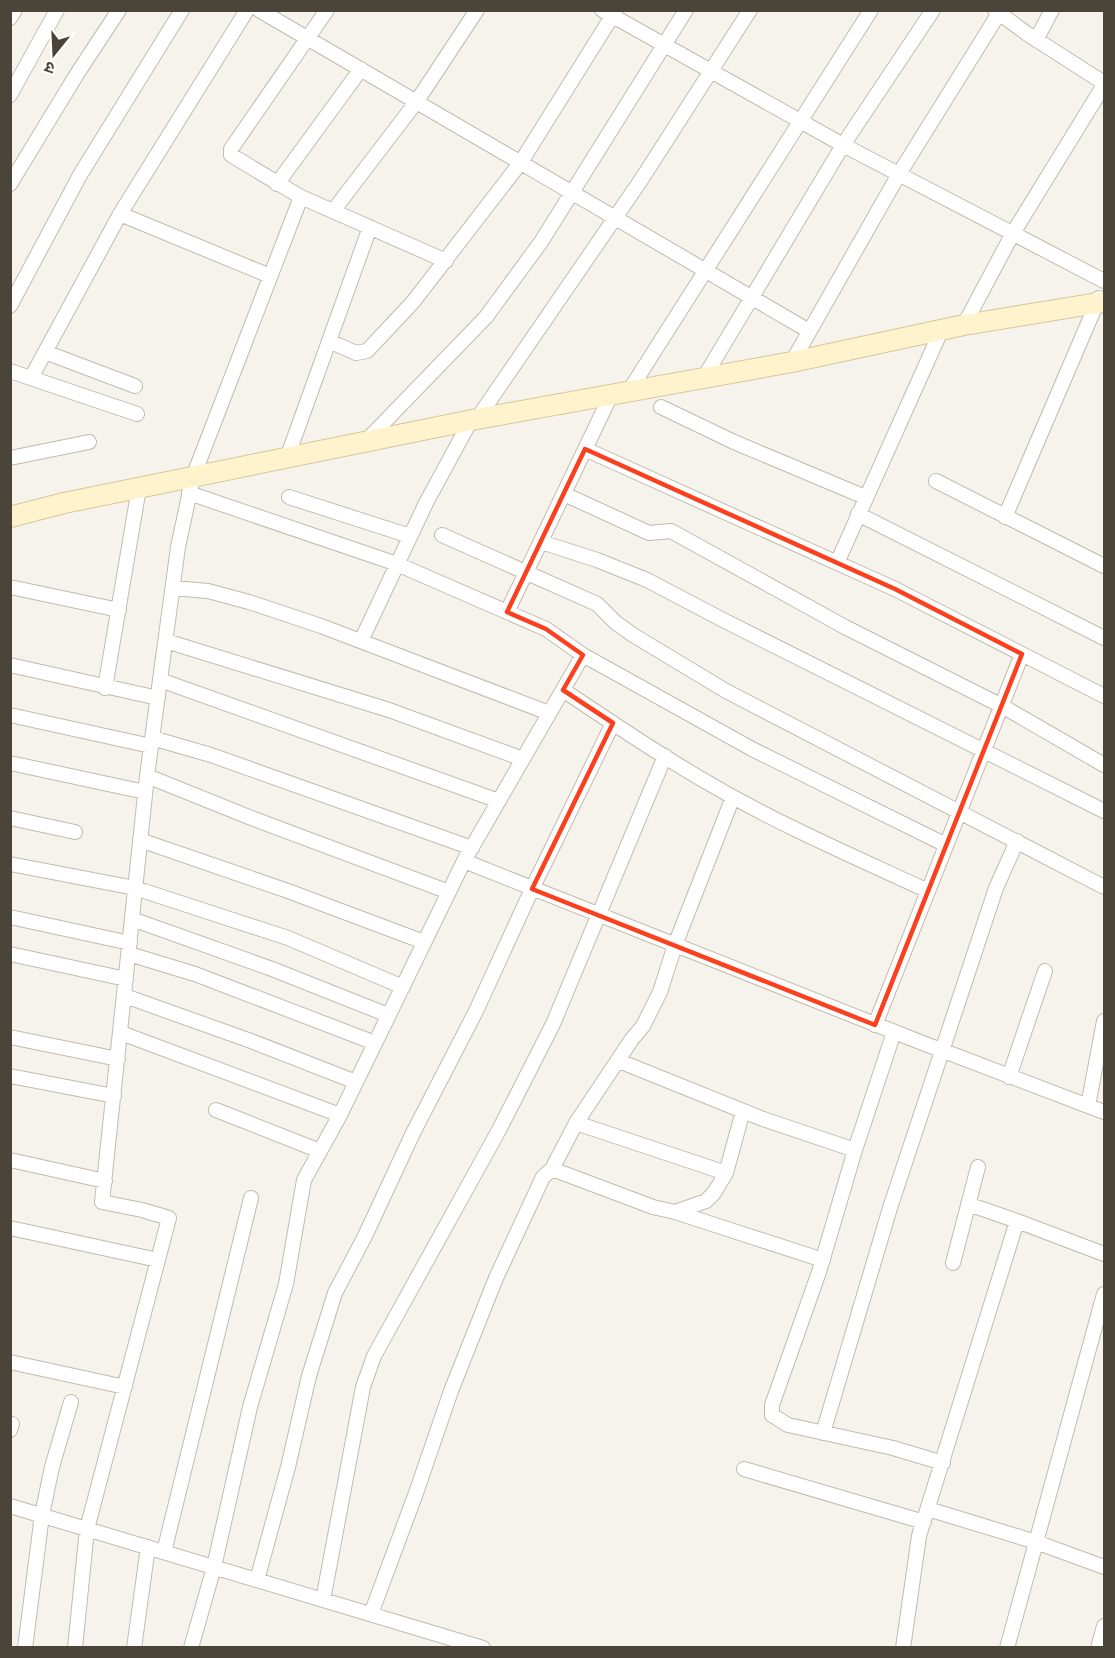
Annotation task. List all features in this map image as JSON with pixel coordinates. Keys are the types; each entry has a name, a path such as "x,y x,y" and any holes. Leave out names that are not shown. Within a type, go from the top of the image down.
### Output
{"street":[{"path":"10,18 15,10"},
{"path":"10,95 57,10"},
{"path":"10,184 119,10"},
{"path":"10,306 80,175 182,10"},
{"path":"31,378 120,214 248,10"},
{"path":"259,10 809,331"},
{"path":"327,10 231,151 233,157 301,197 446,261"},
{"path":"333,211 417,101 477,10"},
{"path":"365,442 486,317 541,242 686,10"},
{"path":"361,642 426,503 474,420 615,217 750,10"},
{"path":"507,612 585,449 620,393 704,271 871,10"},
{"path":"703,379 843,145 933,10"},
{"path":"1036,40 1052,10"},
{"path":"329,341 356,354 367,351 413,302 521,162 610,12 801,122 1104,283 1100,302 1005,517"},
{"path":"792,362 899,174 998,12 1036,40 1104,84 1013,233 964,325"},
{"path":"277,184 361,69"},
{"path":"75,1647 87,1529 169,1218 102,1202 145,792 178,547 191,485 301,197"},
{"path":"120,214 270,276"},
{"path":"287,458 370,227"},
{"path":"10,517 64,503 139,488 191,485 287,458 474,420 792,362 964,325 1100,302"},
{"path":"837,563 941,331"},
{"path":"45,352 135,386"},
{"path":"12,376 31,378 137,414"},
{"path":"661,407 734,442 865,497"},
{"path":"10,458 88,442"},
{"path":"585,449 895,589 1104,696"},
{"path":"936,481 1104,566"},
{"path":"191,485 397,564 546,629 583,655 752,749 946,845"},
{"path":"105,688 139,488"},
{"path":"564,494 649,533 671,531 845,627 1002,706 1104,765"},
{"path":"289,497 410,536"},
{"path":"858,514 1104,638"},
{"path":"442,535 597,604 615,622 633,635 726,691 960,810 1104,887"},
{"path":"541,542 597,560 647,580 831,675 984,749 1104,812"},
{"path":"10,587 119,610"},
{"path":"173,588 208,591 249,602 321,626 549,713"},
{"path":"166,641 389,710 523,759"},
{"path":"875,1025 1022,654"},
{"path":"194,1647 250,1407 286,1284 304,1180 340,1115 464,861 583,655"},
{"path":"10,665 158,698"},
{"path":"160,680 499,801"},
{"path":"563,690 665,756 733,796 808,835 928,891"},
{"path":"10,715 211,755 472,848"},
{"path":"257,1580 288,1467 309,1376 335,1293 476,1011 532,889 613,723"},
{"path":"323,1600 363,1387 374,1356 494,1140 553,1024 665,756"},
{"path":"10,764 145,792"},
{"path":"147,776 449,892"},
{"path":"371,1614 451,1390 496,1278 543,1177 552,1169 576,1123 643,1026 660,992 675,945 733,796"},
{"path":"10,818 75,832"},
{"path":"140,840 288,891 424,942"},
{"path":"823,1433 890,1208 996,888 1017,841"},
{"path":"464,861 875,1025 1104,1112"},
{"path":"10,864 135,888 288,938 403,987"},
{"path":"10,917 129,948 375,1044"},
{"path":"132,919 272,969 388,1015"},
{"path":"10,954 126,979"},
{"path":"1010,1077 1045,971"},
{"path":"124,996 356,1082"},
{"path":"1088,1107 1104,1021"},
{"path":"894,1032 855,1150 823,1260 772,1405 772,1415 788,1425 893,1448 943,1463"},
{"path":"120,1034 340,1115"},
{"path":"10,1037 118,1059"},
{"path":"619,1060 743,1111 855,1150"},
{"path":"10,1076 114,1096"},
{"path":"216,1110 320,1151"},
{"path":"675,1212 706,1201 714,1193 726,1173 743,1111"},
{"path":"576,1123 726,1173"},
{"path":"10,1161 105,1180"},
{"path":"953,1263 978,1167"},
{"path":"552,1169 653,1208 675,1212 823,1260"},
{"path":"164,1552 251,1198"},
{"path":"968,1204 1104,1254"},
{"path":"903,1647 919,1536 1017,1221"},
{"path":"10,1228 158,1260"},
{"path":"1007,1647 1104,1294"},
{"path":"10,1362 125,1388"},
{"path":"25,1647 42,1515 52,1467 70,1402"},
{"path":"744,1468 1036,1542 1104,1567"},
{"path":"10,1506 483,1647"},
{"path":"134,1647 148,1547"},
{"path":"1098,1647 1104,1626"}],"highlighted area":[{"path":"585,449 895,589 1022,654 875,1025 532,889 613,723 563,690 583,655 546,629 507,612"}]}
